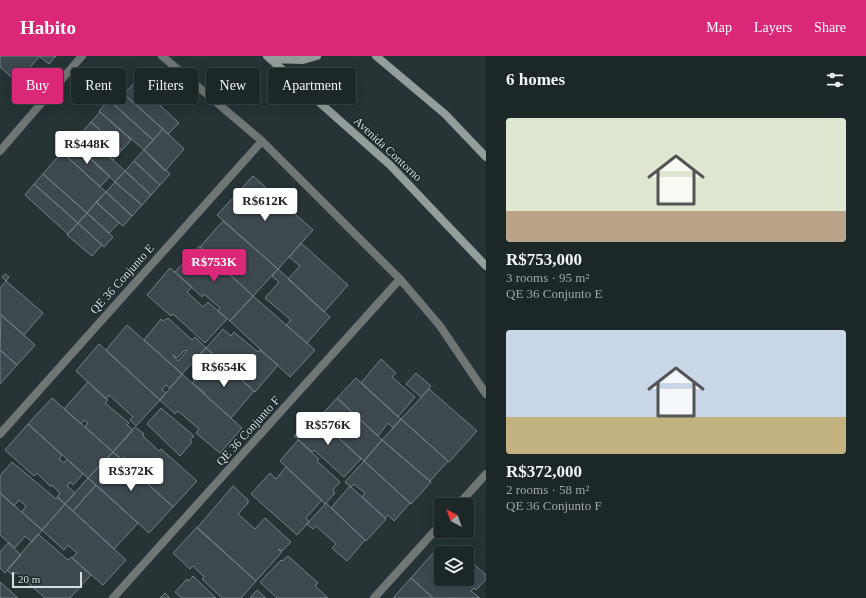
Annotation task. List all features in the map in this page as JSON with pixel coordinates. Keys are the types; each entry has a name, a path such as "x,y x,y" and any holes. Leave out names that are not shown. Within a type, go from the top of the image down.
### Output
{"main road":[{"path":"269,57 303,60 317,56"},
{"path":"376,56 445,114 486,157"},
{"name":"Avenida Contorno","path":"269,57 390,166 486,266"}],"street":[{"path":"0,151 82,56"},
{"path":"162,56 262,141 400,279 440,326 486,394"},
{"name":"QE 36 Conjunto E","path":"0,434 262,141"},
{"name":"QE 36 Conjunto F","path":"114,598 400,279"},
{"path":"464,498 486,474"},
{"path":"374,598 434,532"}],"building":[{"path":"0,56 40,56 29,68 12,68 12,78 0,67"},
{"path":"39,56 56,56 49,64"},
{"path":"134,83 134,103 126,96 126,92"},
{"path":"126,96 163,129 153,140 113,104 126,104"},
{"path":"105,104 113,104 153,140 144,150 99,111"},
{"path":"135,104 159,104 179,123 168,134"},
{"path":"100,112 131,140 122,150 91,122"},
{"path":"91,122 122,150 113,160 82,132"},
{"path":"163,129 184,149 165,171 144,150"},
{"path":"82,132 125,171 115,182 73,143"},
{"path":"73,143 110,176 100,187 63,153"},
{"path":"144,150 170,174 160,185 134,161"},
{"path":"62,152 106,192 87,213 43,174"},
{"path":"134,161 160,185 151,195 125,171"},
{"path":"125,171 151,195 142,205 115,182"},
{"path":"43,174 87,213 78,223 34,184"},
{"path":"253,176 313,230 278,269 217,215"},
{"path":"115,182 142,205 132,216 106,192"},
{"path":"34,184 78,223 68,234 25,195"},
{"path":"106,192 132,216 123,226 96,202"},
{"path":"96,202 119,223 109,233 87,213"},
{"path":"87,213 113,237 104,247 78,223"},
{"path":"223,221 278,269 253,296 200,247"},
{"path":"78,223 102,245 92,256 67,235"},
{"path":"301,243 348,285 324,312 288,279 300,266 289,257"},
{"path":"199,246 253,296 230,321 218,311 220,308 204,294 202,297 175,272"},
{"path":"170,268 192,287 187,292 203,307 208,302 227,319 205,343 173,314 171,316 147,295"},
{"path":"278,269 330,317 307,343 286,325 291,320 265,298 279,282 272,276"},
{"path":"5,274 9,277 6,281 2,277"},
{"path":"6,281 43,313 24,335 0,314 0,288"},
{"path":"253,296 315,350 290,377 230,321"},
{"path":"1,315 35,345 17,365 0,350"},
{"path":"168,318 192,340 195,337 206,348 182,374 144,340 161,319 163,321","holes":["185,350 187,351 178,361 173,356 177,358"]},
{"path":"127,325 182,374 170,388 166,385 162,390 166,393 160,400 106,350"},
{"path":"223,329 231,336 234,332 258,352 260,350 278,365 255,392 206,348"},
{"path":"99,344 160,400 136,426 130,420 133,417 109,395 106,399 76,371"},
{"path":"206,348 218,358 210,366 208,363 201,371 192,363"},
{"path":"0,350 17,365 0,384"},
{"path":"218,358 254,391 231,418 204,394 205,393 192,383"},
{"path":"381,359 396,373 392,377 415,397 398,417 361,383"},
{"path":"416,373 431,386 421,397 406,384"},
{"path":"182,374 242,428 220,453 196,433 199,429 178,411 175,414 160,400"},
{"path":"356,378 401,419 393,428 388,423 378,436 337,398"},
{"path":"88,382 108,400 105,403 129,423 127,425 133,430 113,452 85,427 88,423 84,420 81,424 64,409"},
{"path":"429,389 477,431 449,462 401,419"},
{"path":"52,398 113,452 88,478 28,424"},
{"path":"337,398 382,440 364,461 318,419"},
{"path":"161,408 194,436 190,440 192,442 180,456 147,424"},
{"path":"314,415 361,459 344,477 314,450 312,452 294,436"},
{"path":"401,419 448,461 430,481 382,440"},
{"path":"28,424 62,455 59,459 64,463 67,459 83,474 73,485 70,482 67,486 75,493 65,504 57,497 60,493 52,485 51,487 37,473 34,476 5,450"},
{"path":"135,427 144,434 143,436 159,451 161,449 197,481 173,507 140,477 143,474 140,472 137,474 128,465 130,463 124,457 122,460 113,452"},
{"path":"298,440 319,459 317,461 340,482 333,490 335,493 325,504 280,461"},
{"path":"382,440 431,482 411,504 364,461"},
{"path":"113,452 173,507 149,533 88,478"},
{"path":"364,461 410,503 394,521 388,515 385,518 362,497 365,493 354,484 351,487 345,482"},
{"path":"12,462 56,499 58,497 65,504 42,530 22,512 26,506 19,500 14,506 0,493 0,476"},
{"path":"286,467 322,500 306,518 309,522 297,535 251,494 270,473 276,479"},
{"path":"88,478 96,485 73,511 65,504"},
{"path":"96,485 138,523 114,549 73,511"},
{"path":"233,486 248,500 248,503 238,514 255,529 265,518 291,542 282,551 278,549 282,552 256,581 197,528"},
{"path":"350,486 386,519 366,541 331,508"},
{"path":"0,493 42,530 32,542 25,536 15,548 0,535"},
{"path":"326,503 365,540 347,561 332,548 336,544 316,526 313,529 307,524"},
{"path":"65,504 126,560 103,585 72,558 77,553 68,545 64,550 42,530"},
{"path":"197,527 256,581 241,598 222,598 202,579 204,577 193,566 190,569 173,553"},
{"path":"38,534 68,560 71,557 91,575 70,598 45,598 16,572 13,576 7,570"},
{"path":"8,543 21,555 5,573 0,568 0,552"},
{"path":"434,552 434,586 474,586 474,564 486,575 486,579 476,590 474,588 471,591 480,598 433,598 411,578"},
{"path":"288,556 318,583 315,586 328,598 277,598 260,582 281,560 282,561"},
{"path":"193,576 216,598 182,598 175,592 187,579 189,581"},
{"path":"411,578 421,587 433,598 393,598"},
{"path":"0,582 18,598 0,598"},
{"path":"257,590 266,598 250,598"},
{"path":"165,593 170,598 160,598"}]}
